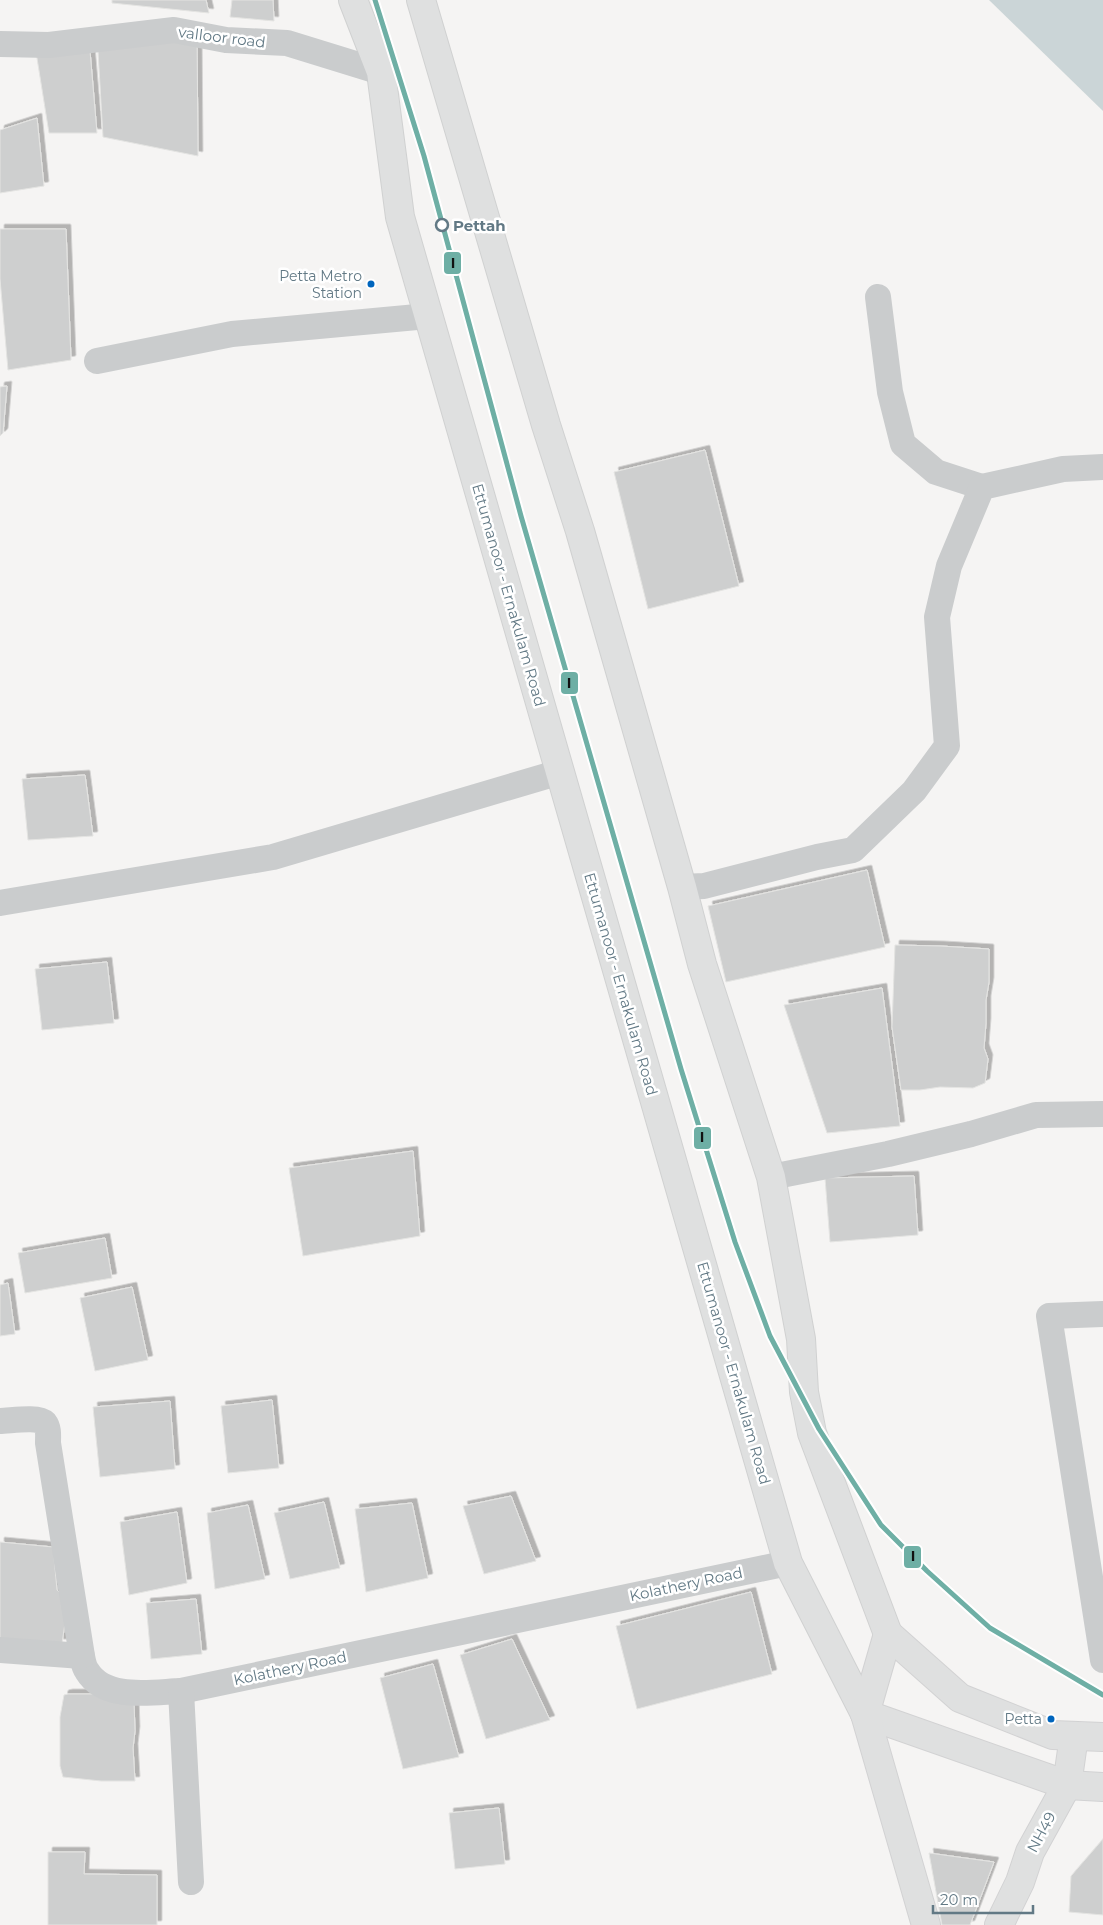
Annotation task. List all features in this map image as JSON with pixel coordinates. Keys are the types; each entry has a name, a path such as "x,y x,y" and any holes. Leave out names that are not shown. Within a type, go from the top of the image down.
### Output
{"main road":[{"name":"Ettumanoor - Ernakulam Road","path":"353,0 381,72 400,217 788,1562 864,1714 926,1925"},
{"path":"421,0 546,425 580,531 682,887 702,964 771,1177 801,1339 804,1392 812,1433 888,1634 960,1698 1053,1734 1103,1737"},
{"path":"888,1634 864,1714 1067,1785 1103,1787"},
{"name":"NH49","path":"999,1925 1020,1882 1030,1852 1067,1785 1074,1736"}],"street":[{"name":"valloor road","path":"0,44 49,45 174,30 226,40 287,43 381,72"},
{"path":"878,297 890,392 903,444 936,472 982,487 1063,469 1103,467"},
{"path":"97,361 232,334 428,316"},
{"path":"682,887 704,886 817,857 853,850 914,791 946,746 937,617 949,566 982,487"},
{"path":"0,903 273,857 560,772"},
{"path":"771,1177 897,1152 971,1134 1036,1115 1103,1114"},
{"path":"1103,1314 1048,1316 1103,1660"},
{"name":"Kolathery Road","path":"0,1421 38,1420 45,1423 48,1429 48,1443 82,1656 86,1670 96,1681 108,1688 136,1693 181,1691 788,1562"},
{"path":"0,1650 82,1656"},
{"path":"181,1691 191,1882"}],"shaded area":[{"path":"989,0 1103,0 1103,111"}],"building":[{"path":"112,0 206,0 209,13 112,3"},
{"path":"232,0 273,0 274,21 230,17"},
{"path":"197,35 198,156 103,137 98,51"},
{"path":"90,51 97,133 49,133 36,52"},
{"path":"37,118 44,186 0,193 0,130"},
{"path":"0,229 66,229 71,360 8,370 0,279"},
{"path":"7,386 3,433 0,436 0,387"},
{"path":"705,450 739,586 648,609 614,472"},
{"path":"85,775 93,836 28,840 22,779"},
{"path":"867,870 885,947 726,982 708,906"},
{"path":"895,945 989,949 989,982 986,1000 984,1048 988,1059 985,1083 973,1088 940,1087 901,1090 892,1027"},
{"path":"107,962 114,1023 42,1030 35,969"},
{"path":"882,988 900,1126 827,1133 784,1005"},
{"path":"413,1151 420,1236 303,1256 289,1168"},
{"path":"914,1176 918,1235 830,1242 825,1178"},
{"path":"105,1238 112,1278 25,1293 18,1253"},
{"path":"8,1283 15,1334 0,1336 0,1285"},
{"path":"132,1287 148,1360 95,1371 80,1298"},
{"path":"272,1400 279,1468 228,1473 221,1406"},
{"path":"170,1401 175,1469 100,1477 93,1407"},
{"path":"511,1496 536,1561 484,1574 463,1506"},
{"path":"324,1502 340,1568 290,1579 274,1513"},
{"path":"412,1503 428,1578 366,1592 355,1509"},
{"path":"248,1505 265,1579 215,1589 207,1513"},
{"path":"177,1512 187,1583 129,1595 120,1522"},
{"path":"0,1542 53,1547 57,1590 62,1595 65,1623 62,1643 0,1644"},
{"path":"751,1592 772,1674 637,1709 616,1626"},
{"path":"196,1599 202,1654 151,1659 146,1603"},
{"path":"512,1639 550,1720 486,1739 460,1655"},
{"path":"433,1664 459,1757 403,1769 380,1678"},
{"path":"93,1694 134,1703 135,1731 133,1748 135,1781 101,1781 63,1777 60,1766 60,1717 64,1695"},
{"path":"499,1808 505,1864 455,1869 449,1813"},
{"path":"1103,1839 1103,1915 1069,1912 1071,1876"},
{"path":"48,1852 85,1852 84,1874 157,1875 157,1925 48,1925"},
{"path":"929,1853 994,1862 970,1925 942,1925"}],"transit line":[{"name":"I","path":"375,0 424,156 521,516 681,1069 735,1242 770,1336 819,1429 881,1525 927,1571 990,1628 1103,1695"}],"place":[{"name":"Pettah","path":"442,225"},
{"name":"Petta Metro Station","path":"371,284"},
{"name":"Petta","path":"1051,1719"}]}
